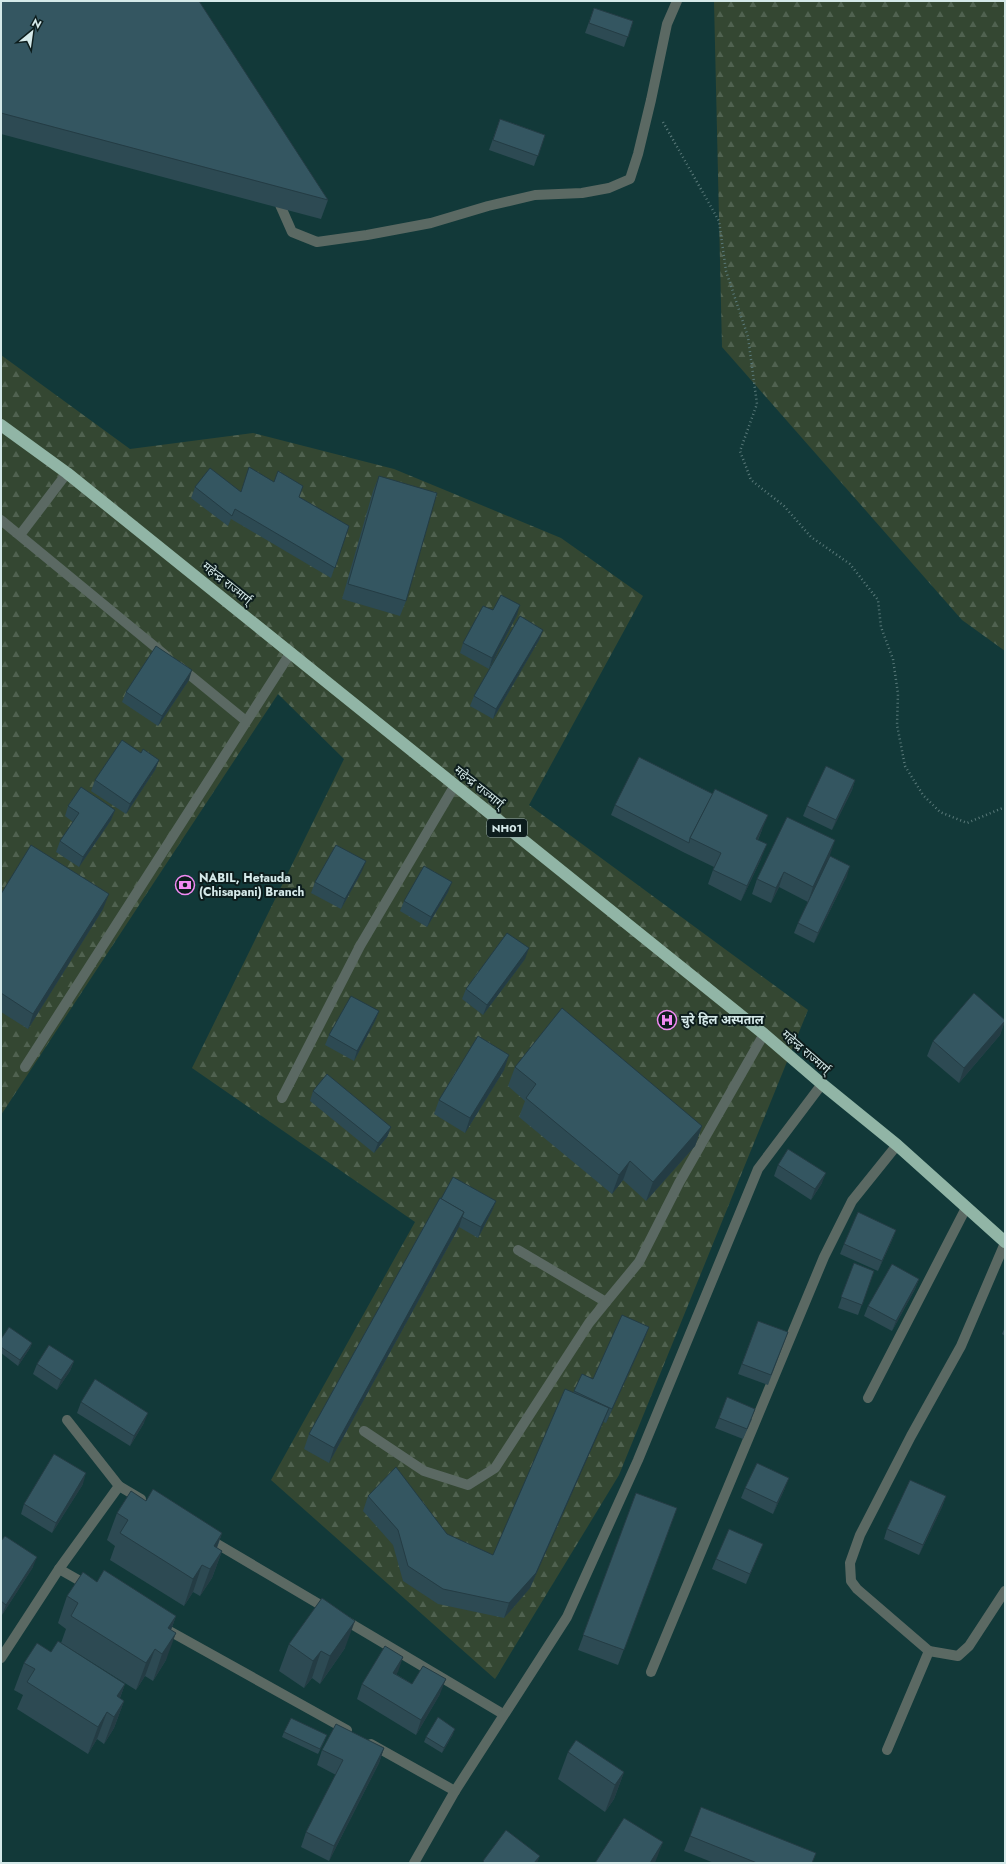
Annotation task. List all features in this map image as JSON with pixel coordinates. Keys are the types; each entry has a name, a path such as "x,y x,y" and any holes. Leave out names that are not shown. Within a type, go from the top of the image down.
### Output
{"highway":[{"name":"महेन्द्र राज्मार्ग्","path":"1,425 67,473 764,1034 822,1084 897,1145 1005,1243"}],"street":[{"path":"272,186 292,232 317,242 431,223 488,206 535,195 582,193 609,188 630,179 638,154 651,100 667,24 677,1"},
{"path":"20,535 67,473"},
{"path":"1,520 246,721"},
{"path":"25,1067 291,652"},
{"path":"282,1098 360,946 455,786"},
{"path":"364,1431 424,1471 468,1485 495,1468 589,1323 639,1262 679,1183 764,1034"},
{"path":"414,1863 455,1791 567,1617 638,1460 758,1169 822,1084"},
{"path":"651,1672 824,1257 852,1201 897,1145"},
{"path":"868,1398 966,1208"},
{"path":"1005,1243 961,1346 911,1436 860,1535 850,1563 851,1581 857,1589 929,1651 958,1656 969,1646 1005,1591"},
{"path":"518,1250 606,1302"},
{"path":"67,1420 119,1486 153,1506"},
{"path":"1,1658 59,1569 119,1486"},
{"path":"201,1535 504,1714"},
{"path":"59,1569 101,1592"},
{"path":"156,1623 455,1791"},
{"path":"887,1750 929,1651"}],"path":[{"path":"651,100 719,221 726,272 748,337 757,404 740,451 751,480 784,506 811,537 850,564 878,600 881,627 893,659 898,694 897,725 905,766 923,795 940,812 967,823 1005,807"}],"green space":[{"path":"714,1 1005,1 1005,651 962,620 722,347"},
{"path":"1,355 130,449 253,433 394,469 561,538 643,596 529,805 808,1010 619,1475 495,1679 271,1480 415,1222 192,1068 344,759 278,694 1,1115"}],"building":[{"path":"1,1 199,1 328,200 1,113"},
{"path":"594,8 633,21 628,37 589,23"},
{"path":"500,119 545,135 538,156 493,140"},
{"path":"249,467 274,482 278,471 303,486 299,497 349,526 335,568 235,509 232,516 195,487 210,468 241,492"},
{"path":"379,476 437,493 406,601 348,584"},
{"path":"501,595 520,605 492,658 463,643 483,606 493,610"},
{"path":"520,616 543,630 496,709 474,696"},
{"path":"156,646 192,670 162,716 126,692"},
{"path":"122,740 141,753 143,749 159,760 130,804 95,780"},
{"path":"639,757 713,794 690,838 689,843 615,805"},
{"path":"826,766 855,780 836,820 807,806"},
{"path":"81,787 115,810 83,857 60,841 79,813 68,806"},
{"path":"715,789 768,815 756,839 767,844 747,886 713,870 721,853 690,838"},
{"path":"787,817 835,840 813,887 784,872 776,888 757,879"},
{"path":"31,845 109,894 33,1014 1,993 1,894"},
{"path":"336,845 366,861 345,899 315,882"},
{"path":"830,856 850,866 818,933 798,923"},
{"path":"424,866 452,882 431,917 404,901"},
{"path":"507,933 529,948 487,1005 466,989"},
{"path":"974,993 1005,1021 964,1068 933,1041"},
{"path":"351,996 379,1011 357,1051 329,1035"},
{"path":"562,1008 702,1126 653,1182 630,1161 619,1175 526,1098 536,1084 515,1067"},
{"path":"478,1036 509,1055 470,1118 439,1100"},
{"path":"327,1074 391,1127 378,1143 313,1091"},
{"path":"788,1149 826,1173 815,1189 778,1165"},
{"path":"453,1177 496,1201 481,1227 462,1217 464,1212 441,1199"},
{"path":"440,1198 464,1212 334,1448 309,1434"},
{"path":"858,1212 896,1230 882,1261 844,1244"},
{"path":"854,1263 874,1271 862,1305 841,1297"},
{"path":"892,1264 919,1279 896,1321 868,1306"},
{"path":"622,1315 649,1327 612,1409 574,1391 582,1374 593,1379"},
{"path":"758,1321 788,1332 771,1375 742,1364"},
{"path":"9,1327 32,1343 20,1360 1,1347 1,1339"},
{"path":"49,1345 74,1361 61,1380 37,1364"},
{"path":"95,1379 148,1413 134,1436 81,1402"},
{"path":"565,1389 609,1408 536,1573 509,1603 443,1589 408,1566 398,1530 368,1496 396,1467 447,1534 493,1555"},
{"path":"727,1397 755,1409 747,1429 719,1418"},
{"path":"54,1454 86,1473 56,1523 24,1504"},
{"path":"757,1463 789,1478 777,1503 745,1488"},
{"path":"910,1480 946,1496 923,1545 887,1529"},
{"path":"153,1489 222,1533 214,1546 222,1551 210,1569 202,1565 193,1579 120,1533 128,1520 117,1513 131,1491 146,1501"},
{"path":"636,1493 677,1508 624,1650 583,1635"},
{"path":"729,1529 763,1544 750,1574 716,1559"},
{"path":"5,1536 37,1557 6,1605 1,1601 1,1541"},
{"path":"104,1570 176,1616 168,1628 176,1633 162,1654 155,1649 146,1663 71,1616 78,1603 67,1596 83,1572 97,1582"},
{"path":"322,1598 355,1621 330,1656 321,1651 313,1661 289,1644"},
{"path":"58,1641 125,1684 117,1696 124,1701 114,1717 107,1712 98,1727 27,1682 35,1669 24,1663 37,1643 51,1652"},
{"path":"385,1646 403,1657 393,1673 412,1684 423,1666 446,1679 421,1720 362,1684"},
{"path":"438,1717 455,1729 444,1748 426,1737"},
{"path":"291,1718 327,1735 320,1749 284,1732"},
{"path":"336,1724 384,1748 334,1846 306,1832 343,1760 322,1750"},
{"path":"576,1740 624,1772 615,1785 568,1752"},
{"path":"701,1807 816,1853 812,1863 757,1863 690,1836"},
{"path":"624,1818 663,1842 650,1863 595,1863"},
{"path":"506,1830 540,1856 534,1863 485,1863 483,1861"}],"place":[{"name":"NABIL, Hetauda (Chisapani) Branch","path":"185,885"},
{"name":"चुरे हिल अस्पताल","path":"667,1020"}]}
